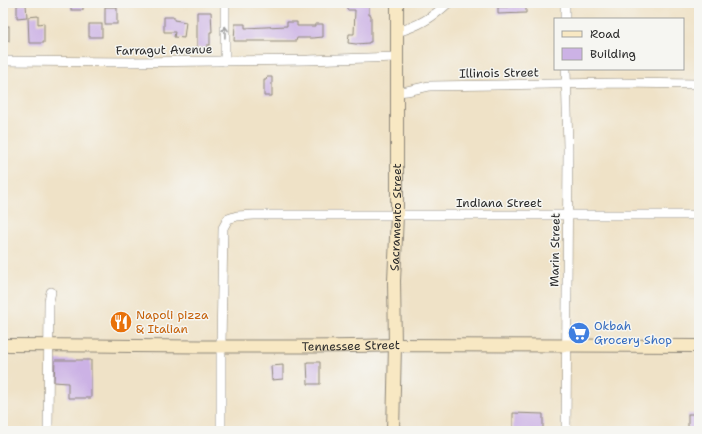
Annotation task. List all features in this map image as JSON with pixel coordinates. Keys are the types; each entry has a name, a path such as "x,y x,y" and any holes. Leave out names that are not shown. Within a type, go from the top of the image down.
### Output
{"main road":[{"name":"Sacramento Street","path":"393,431 395,345 394,281 397,215 397,88 391,58 397,45 397,3"},
{"name":"Tennessee Street","path":"3,345 699,346"}],"street":[{"path":"225,3 225,61"},
{"path":"397,32 424,22 448,3"},
{"path":"565,3 565,18"},
{"name":"Farragut Avenue","path":"3,61 122,62 391,58"},
{"name":"Marin Street","path":"566,70 568,215 566,431"},
{"name":"Illinois Street","path":"397,88 408,91 429,86 619,83 699,84"},
{"name":"Indiana Street","path":"221,346 223,228 228,219 237,216 699,215"},
{"path":"48,431 48,345 49,301 51,292"},
{"path":"221,346 221,431"}],"building":[{"path":"71,3 83,3 83,10 71,10"},
{"path":"347,3 369,3 369,15 371,15 371,42 356,44 348,43 349,34 354,34 355,10 347,10"},
{"path":"509,3 526,3 526,13 498,14 498,7 509,7"},
{"path":"26,4 27,17 17,18 17,5"},
{"path":"105,7 117,7 117,24 105,24"},
{"path":"197,12 211,12 212,32 210,32 210,45 207,45 207,48 197,48"},
{"path":"38,16 38,24 44,23 44,43 29,43 28,17"},
{"path":"164,17 174,17 174,20 186,22 184,38 174,37 175,32 164,32"},
{"path":"287,22 297,22 297,26 315,26 315,24 323,24 323,37 297,38 296,41 234,41 235,24 245,24 245,28 287,26"},
{"path":"89,24 102,24 102,37 89,37"},
{"path":"3,26 9,26 9,41 3,41"},
{"path":"267,77 272,77 272,96 264,96 264,80 266,80"},
{"path":"55,360 91,360 91,398 68,398 68,383 54,382"},
{"path":"307,362 320,362 320,384 308,384"},
{"path":"283,365 283,379 272,380 271,366"},
{"path":"513,413 543,414 543,431 513,431"},
{"path":"688,414 699,414 699,429 688,429"}],"place":[{"name":"Napoli pizza & Italian","path":"121,322"},
{"name":"Okbah Grocery Shop","path":"579,333"}]}
